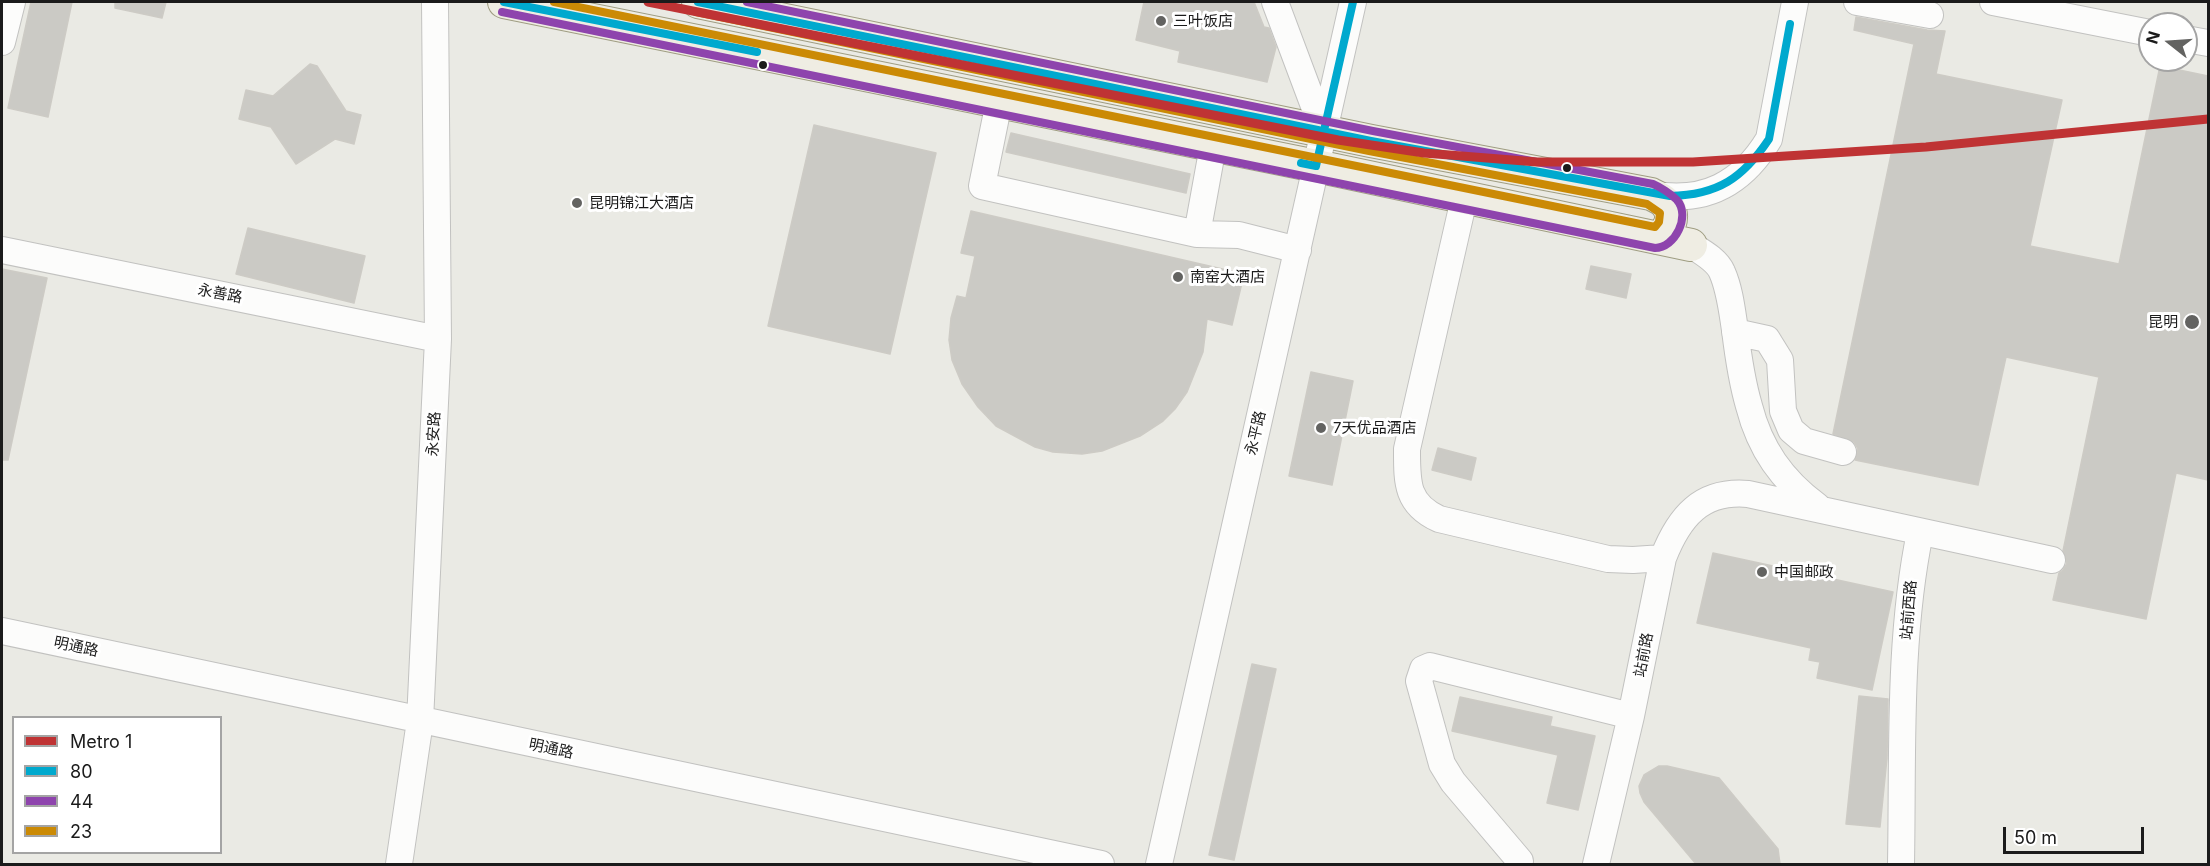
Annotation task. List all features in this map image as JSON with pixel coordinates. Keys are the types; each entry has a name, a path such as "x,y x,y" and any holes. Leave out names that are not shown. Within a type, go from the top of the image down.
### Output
{"main road":[{"path":"504,2 1316,166 1691,245"},
{"path":"698,2 1323,130 1651,194 1666,203 1670,211 1669,228 1657,238"}],"street":[{"path":"2,42 12,2"},
{"name":"永安路","path":"399,864 420,721 438,339 435,2"},
{"path":"1275,2 1323,130"},
{"name":"永平路","path":"1159,864 1353,2"},
{"path":"1651,194 1681,197 1710,192 1739,176 1761,152 1769,139 1795,2"},
{"path":"1857,2 1930,15"},
{"path":"1993,2 2138,31"},
{"path":"999,102 982,186 1197,234 1239,235 1298,250"},
{"path":"1197,234 1213,146"},
{"path":"1464,199 1407,449 1407,477 1412,497 1424,512 1439,519 1608,559 1663,558"},
{"path":"1691,245 1707,254 1722,270 1731,300 1749,407 1761,440 1783,476 1796,490 1822,510 2052,560"},
{"name":"永善路","path":"2,250 438,339"},
{"path":"1735,332 1767,339 1780,360 1783,411 1791,430 1804,441 1843,452"},
{"name":"站前路","path":"1596,864 1631,717 1663,558 1671,538 1689,514 1711,497 1734,493 1748,494 1822,510"},
{"name":"站前西路","path":"1901,864 1906,636 1911,576 1920,532"},
{"name":"明通路","path":"2,632 1101,864"},
{"path":"1520,861 1453,782 1442,764 1419,681 1423,669 1430,666 1631,717"}],"building":[{"path":"31,2 72,2 48,117 8,108"},
{"path":"115,2 166,2 162,18 115,8"},
{"path":"1144,2 1254,2 1264,27 1269,28 1276,47 1267,82 1178,62 1180,51 1136,40"},
{"path":"1856,17 1927,30 1945,31 1936,74 2062,100 2030,246 2119,264 2159,72 2189,72 2208,76 2208,480 2176,473 2146,619 2053,600 2059,573 2067,563 2063,551 2099,377 2006,357 1978,485 1855,460 1858,449 1854,442 1833,434 1914,44 1854,30"},
{"path":"310,64 317,66 346,111 361,115 354,144 335,139 296,164 271,127 239,119 246,90 273,96"},
{"path":"814,125 936,153 890,354 768,326"},
{"path":"1011,133 1190,174 1186,193 1006,152"},
{"path":"971,211 1244,274 1232,325 1207,319 1203,352 1187,392 1163,421 1140,436 1102,451 1082,454 1053,452 1035,447 996,426 978,407 962,384 952,360 949,340 951,318 957,296 966,298 975,256 961,253"},
{"path":"248,228 365,256 354,303 236,274"},
{"path":"1591,266 1631,274 1626,298 1586,289"},
{"path":"2,269 47,278 8,460 2,460"},
{"name":"7天优品酒店","path":"1311,372 1353,381 1332,485 1289,476"},
{"path":"1438,448 1476,458 1471,480 1432,470"},
{"path":"1713,553 1893,592 1872,690 1817,678 1820,662 1809,660 1811,648 1697,623"},
{"path":"1252,664 1276,669 1234,860 1209,855"},
{"path":"1859,696 1888,699 1887,758 1880,827 1846,824"},
{"path":"1460,697 1552,717 1550,726 1595,736 1578,810 1547,803 1558,755 1452,731"},
{"path":"1659,766 1719,778 1778,849 1780,864 1696,864 1644,802 1640,793 1639,786 1644,775"}],"metro line":[{"name":"1","path":"648,2 1338,140 1424,153 1537,162 1693,162 1926,147 2208,119"}],"transit line":[{"name":"80","path":"504,2 757,52"},
{"name":"23","path":"554,2 1655,227 1659,222 1660,213 1647,204 1369,151 696,12"},
{"name":"80","path":"698,2 1371,141 1670,196 1702,192 1728,182 1749,164 1769,139 1790,24"},
{"name":"44","path":"502,12 1655,248 1669,243 1679,230 1681,222 1681,207 1677,200 1653,184 1373,131 747,2"},
{"name":"80","path":"1301,163 1316,166 1353,2"}],"place":[{"name":"三叶饭店","path":"1161,21"},
{"name":"昆明锦江大酒店","path":"577,203"},
{"name":"南窑大酒店","path":"1178,277"},
{"name":"昆明","path":"2192,322"},
{"name":"7天优品酒店","path":"1321,428"},
{"name":"中国邮政","path":"1762,572"}]}
